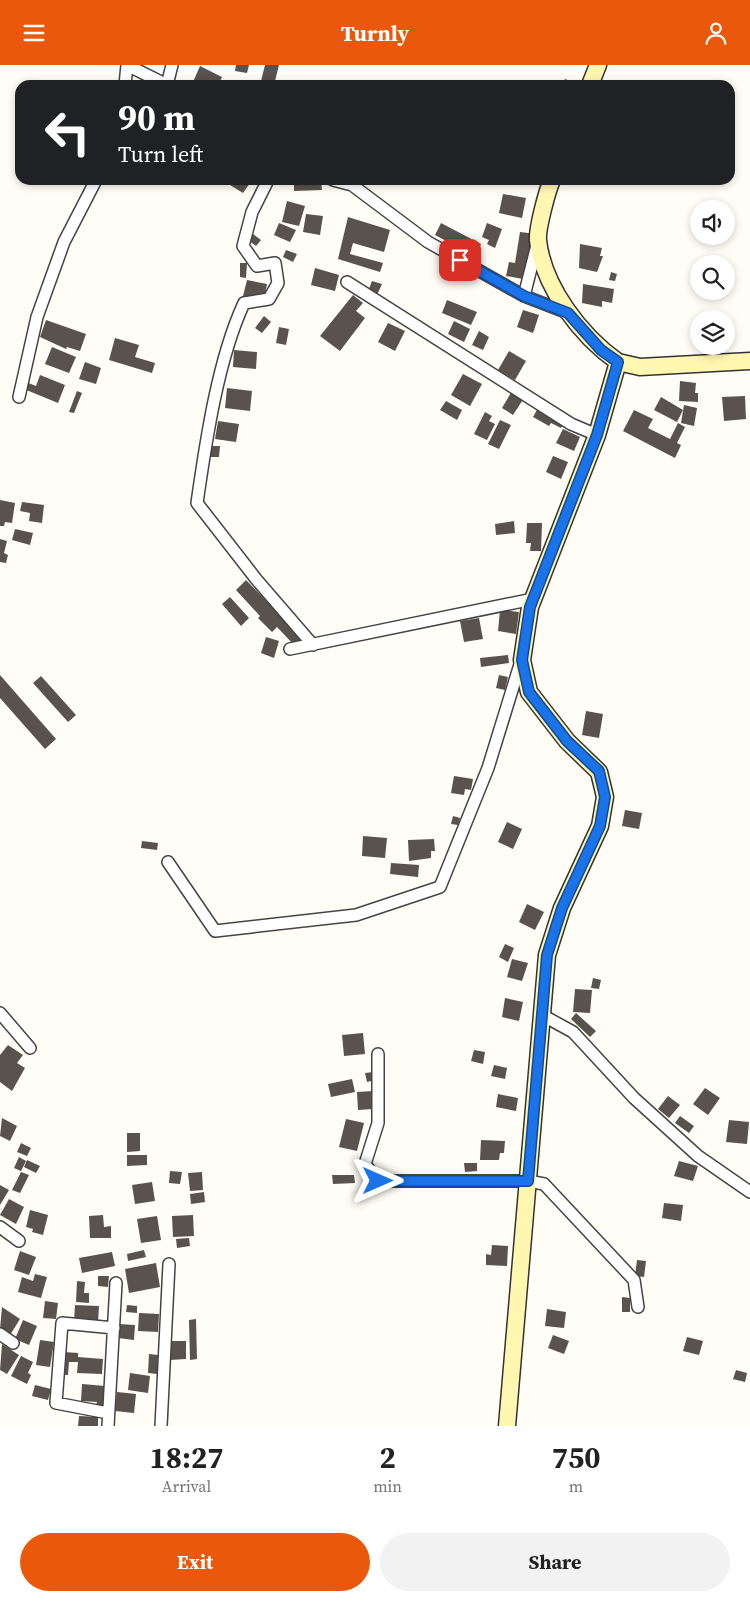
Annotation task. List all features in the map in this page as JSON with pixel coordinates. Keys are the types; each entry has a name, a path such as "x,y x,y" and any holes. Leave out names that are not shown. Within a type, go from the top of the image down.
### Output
{"street":[{"path":"126,80 127,65 157,80"},
{"path":"168,80 172,65"},
{"path":"592,80 598,65"},
{"path":"19,397 37,317 64,242 93,185"},
{"path":"265,185 252,211 243,246 257,266 275,263 278,283 269,299 244,303 231,332 203,460 197,503 256,579 313,645"},
{"path":"352,185 428,242 524,296 568,313"},
{"path":"524,296 551,185"},
{"path":"538,239 547,271 568,313 601,350 618,362 640,367 750,361"},
{"path":"347,282 571,425 597,435"},
{"path":"168,862 215,931 356,915 440,887 488,768 522,660 533,599 597,435 618,362"},
{"path":"290,649 533,599"},
{"path":"508,1426 547,955 562,908 600,826 605,797 599,771 567,741 529,692 522,660"},
{"path":"0,1013 30,1047"},
{"path":"542,1015 573,1032 634,1098 698,1156 750,1192"},
{"path":"378,1054 378,1123 365,1164 378,1181 528,1181 544,1184 634,1280 638,1307"},
{"path":"0,1227 19,1241"},
{"path":"161,1426 169,1264"},
{"path":"108,1426 116,1283"},
{"path":"108,1413 56,1403 62,1323 114,1327"},
{"path":"0,1334 13,1343"}],"building":[{"path":"236,65 249,65 247,73 235,71"},
{"path":"265,65 279,65 275,80 261,80"},
{"path":"200,66 222,77 220,80 194,80"},
{"path":"230,185 249,185 243,193"},
{"path":"294,185 322,185 322,190 294,191"},
{"path":"503,194 526,198 522,218 499,213"},
{"path":"287,201 305,206 299,226 282,222"},
{"path":"306,214 323,216 320,235 303,232"},
{"path":"348,217 390,230 384,252 353,243 350,254 383,263 380,272 338,259"},
{"path":"279,223 296,230 290,242 274,235"},
{"path":"441,223 481,244 475,256 435,235"},
{"path":"487,223 502,229 495,248 487,244 489,240 482,237"},
{"path":"520,232 536,234 528,280 506,276 509,262 515,263"},
{"path":"253,234 261,240 256,246 248,240"},
{"path":"580,244 602,248 600,256 603,256 597,272 579,268"},
{"path":"286,250 297,254 293,262 283,257"},
{"path":"240,263 247,263 246,278 240,277"},
{"path":"315,268 339,275 335,291 311,285"},
{"path":"611,272 617,274 615,281 609,280"},
{"path":"247,280 267,284 264,300 243,296"},
{"path":"372,281 382,284 377,295 368,291"},
{"path":"583,284 614,289 612,303 602,301 602,307 582,303"},
{"path":"353,295 363,303 356,311 365,318 340,351 320,336"},
{"path":"447,300 477,312 471,325 442,313"},
{"path":"523,310 539,315 533,333 517,327"},
{"path":"264,316 271,322 262,333 255,328"},
{"path":"46,320 86,334 80,351 67,347 66,349 40,337"},
{"path":"454,321 470,329 464,342 448,334"},
{"path":"388,323 405,331 395,351 378,342"},
{"path":"279,327 289,329 286,345 276,343"},
{"path":"479,331 489,337 483,350 472,345"},
{"path":"115,338 139,345 135,357 155,363 152,373 109,360"},
{"path":"52,347 76,357 69,373 45,364"},
{"path":"234,350 257,352 256,369 233,367"},
{"path":"509,351 526,361 515,380 498,370"},
{"path":"85,362 101,368 96,384 79,379"},
{"path":"463,374 482,384 470,406 451,395"},
{"path":"40,375 65,385 58,403 24,389 26,382 36,386"},
{"path":"680,381 696,383 695,393 698,393 698,402 679,401"},
{"path":"227,388 252,391 250,411 225,408"},
{"path":"77,391 82,393 74,413 69,412"},
{"path":"512,391 524,398 513,415 502,408"},
{"path":"745,396 746,419 724,421 722,397"},
{"path":"661,397 683,410 677,422 654,410"},
{"path":"446,401 462,410 457,420 440,410"},
{"path":"684,405 697,408 694,426 681,423"},
{"path":"538,408 564,422 561,428 551,423 549,426 533,417"},
{"path":"634,410 653,419 648,428 670,439 678,423 685,427 677,443 681,445 675,458 623,431"},
{"path":"485,412 492,416 489,421 495,424 487,440 474,434"},
{"path":"500,420 511,425 499,449 488,444"},
{"path":"218,421 239,424 236,442 215,439"},
{"path":"563,429 580,437 574,451 556,443"},
{"path":"210,446 220,446 219,457 209,457"},
{"path":"553,456 568,462 561,479 546,472"},
{"path":"0,500 15,503 12,523 5,522 4,526 0,526"},
{"path":"22,502 44,505 42,523 29,521 30,513 20,511"},
{"path":"514,521 515,533 496,535 495,524"},
{"path":"527,523 542,523 541,551 530,551 531,543 526,543"},
{"path":"15,529 33,533 30,545 12,540"},
{"path":"0,539 7,541 4,553 8,555 6,563 0,562"},
{"path":"246,580 303,639 295,646 277,627 272,632 258,618 260,616 236,590"},
{"path":"230,597 249,618 241,626 222,604"},
{"path":"500,610 519,612 516,634 498,631"},
{"path":"479,618 483,639 464,642 460,621"},
{"path":"266,637 279,641 274,658 261,653"},
{"path":"508,655 509,663 481,667 480,658"},
{"path":"0,675 56,739 45,749 0,698"},
{"path":"499,675 508,677 505,690 496,688"},
{"path":"41,676 76,715 68,722 33,683"},
{"path":"586,711 603,714 599,738 582,735"},
{"path":"454,776 473,779 471,790 465,789 464,795 451,793"},
{"path":"625,810 642,813 639,829 622,826"},
{"path":"453,816 460,818 458,825 451,824"},
{"path":"507,822 522,829 513,849 498,842"},
{"path":"363,836 387,838 385,858 362,856"},
{"path":"434,839 435,851 431,851 431,858 409,861 408,840"},
{"path":"142,841 158,843 157,850 141,848"},
{"path":"391,863 419,865 418,877 390,874"},
{"path":"527,904 544,912 535,930 519,922"},
{"path":"505,944 514,948 508,962 499,957"},
{"path":"512,959 528,963 522,981 507,977"},
{"path":"593,978 601,980 599,989 591,988"},
{"path":"575,989 592,990 590,1013 573,1012"},
{"path":"505,998 523,1002 519,1021 502,1017"},
{"path":"576,1013 596,1031 590,1037 571,1019"},
{"path":"363,1033 365,1054 344,1056 342,1035"},
{"path":"8,1045 23,1055 17,1063 25,1068 12,1091 0,1082 0,1055"},
{"path":"474,1050 485,1052 483,1064 471,1061"},
{"path":"494,1065 507,1068 505,1079 491,1076"},
{"path":"374,1072 375,1080 367,1082 365,1073"},
{"path":"352,1079 355,1092 331,1097 328,1084"},
{"path":"705,1088 720,1098 708,1115 693,1104"},
{"path":"373,1091 374,1109 358,1110 357,1092"},
{"path":"498,1094 518,1098 516,1111 496,1107"},
{"path":"668,1096 680,1105 669,1118 658,1109"},
{"path":"680,1116 694,1126 689,1133 675,1123"},
{"path":"2,1118 17,1126 10,1141 0,1136"},
{"path":"346,1119 364,1123 357,1151 339,1147"},
{"path":"729,1120 749,1122 747,1144 726,1142"},
{"path":"127,1133 140,1133 140,1151 127,1152"},
{"path":"481,1140 505,1141 504,1153 500,1153 499,1160 480,1160"},
{"path":"21,1143 31,1148 27,1156 17,1152"},
{"path":"127,1155 147,1155 147,1165 127,1166"},
{"path":"19,1157 26,1161 21,1171 14,1168"},
{"path":"27,1160 40,1166 36,1173 24,1167"},
{"path":"679,1161 698,1166 693,1181 674,1176"},
{"path":"464,1163 477,1163 477,1171 465,1172"},
{"path":"170,1171 182,1172 180,1184 169,1183"},
{"path":"21,1172 29,1175 20,1193 12,1190"},
{"path":"202,1172 203,1190 190,1191 188,1173"},
{"path":"332,1175 354,1175 355,1183 333,1184"},
{"path":"152,1182 155,1201 135,1204 132,1185"},
{"path":"0,1185 9,1190 0,1205"},
{"path":"204,1192 205,1202 191,1204 190,1194"},
{"path":"9,1199 24,1207 16,1224 0,1215"},
{"path":"664,1203 683,1205 681,1221 662,1218"},
{"path":"30,1210 48,1215 43,1235 32,1232 33,1229 26,1227"},
{"path":"103,1215 104,1227 111,1226 111,1238 90,1238 89,1216"},
{"path":"193,1215 194,1236 173,1237 172,1216"},
{"path":"157,1216 161,1240 141,1243 137,1219"},
{"path":"189,1238 190,1246 177,1248 176,1239"},
{"path":"492,1245 508,1246 507,1266 486,1265 486,1254 491,1255"},
{"path":"144,1250 146,1257 128,1261 127,1254"},
{"path":"20,1251 36,1257 29,1275 14,1270"},
{"path":"112,1252 115,1266 82,1273 79,1258"},
{"path":"637,1260 646,1261 644,1277 635,1276"},
{"path":"156,1263 160,1287 129,1293 125,1269"},
{"path":"35,1274 47,1277 41,1298 18,1292 22,1277 33,1281"},
{"path":"98,1276 109,1276 108,1287 98,1286"},
{"path":"77,1281 85,1282 84,1293 89,1293 89,1303 76,1302"},
{"path":"622,1297 630,1298 630,1312 622,1312"},
{"path":"45,1301 58,1303 56,1319 43,1318"},
{"path":"75,1305 99,1306 98,1322 74,1321"},
{"path":"127,1305 137,1306 137,1313 126,1312"},
{"path":"2,1307 20,1319 10,1335 0,1329"},
{"path":"547,1309 566,1312 564,1328 545,1326"},
{"path":"139,1313 159,1314 158,1332 138,1331"},
{"path":"196,1319 197,1359 190,1360 189,1320"},
{"path":"23,1320 37,1326 29,1345 15,1339"},
{"path":"119,1324 135,1325 134,1340 118,1338"},
{"path":"553,1335 569,1341 564,1354 548,1348"},
{"path":"687,1337 703,1341 699,1355 683,1351"},
{"path":"40,1340 54,1342 50,1367 36,1365"},
{"path":"170,1341 186,1341 186,1359 170,1360"},
{"path":"2,1344 19,1355 7,1374 0,1370"},
{"path":"64,1352 78,1353 78,1357 103,1359 102,1374 77,1373 78,1362 69,1362 68,1375 63,1375"},
{"path":"149,1354 158,1355 157,1374 148,1373"},
{"path":"21,1356 33,1362 28,1373 31,1375 27,1384 11,1376"},
{"path":"736,1370 747,1373 745,1382 733,1379"},
{"path":"130,1373 150,1376 148,1393 128,1390"},
{"path":"82,1384 105,1386 104,1405 96,1405 97,1402 81,1401"},
{"path":"35,1385 51,1389 48,1400 32,1396"},
{"path":"117,1392 136,1394 134,1413 115,1411"},
{"path":"79,1416 98,1417 98,1426 78,1426"}],"route":[{"path":"378,1181 528,1181 547,955 562,908 600,826 605,797 599,771 567,741 529,692 522,660 530,607 597,435 618,362 601,350 568,313 524,296 460,260"}]}
